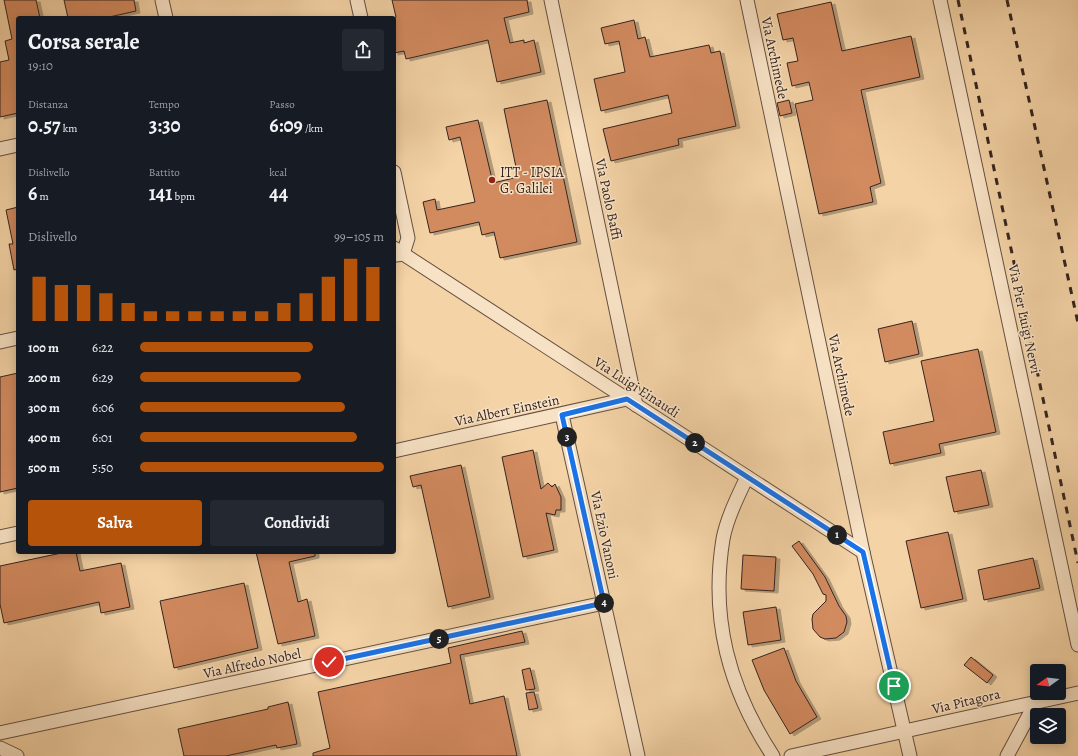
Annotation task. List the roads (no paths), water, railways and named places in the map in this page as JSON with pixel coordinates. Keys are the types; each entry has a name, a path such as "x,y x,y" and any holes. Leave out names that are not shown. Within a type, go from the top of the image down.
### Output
{"street":[{"path":"162,0 166,16"},
{"path":"357,0 361,16"},
{"name":"Via Paolo Baffi","path":"551,0 632,402"},
{"name":"Via Archimede","path":"746,0 863,552 910,756"},
{"name":"Via Pier Luigi Nervi","path":"940,0 1078,645"},
{"path":"0,149 16,145"},
{"path":"396,181 408,238 397,253"},
{"name":"Via Luigi Einaudi","path":"397,253 632,402 863,552"},
{"path":"0,342 16,338"},
{"name":"Via Albert Einstein","path":"396,451 562,415 632,402"},
{"name":"Via Ezio Vanoni","path":"562,415 638,756"},
{"path":"747,477 735,504 724,538 718,591 722,636 733,677 754,728 773,756"},
{"path":"0,537 16,533"},
{"name":"Via Alfredo Nobel","path":"0,733 604,603"},
{"name":"Via Pitagora","path":"791,756 1078,693"},
{"path":"1008,756 1036,702"},
{"path":"0,748 17,756"}],"railway":[{"path":"958,0 1078,563"},
{"path":"1007,0 1078,323"}],"place":[{"name":"ITT - IPSIA G. Galilei","path":"492,180"}]}
